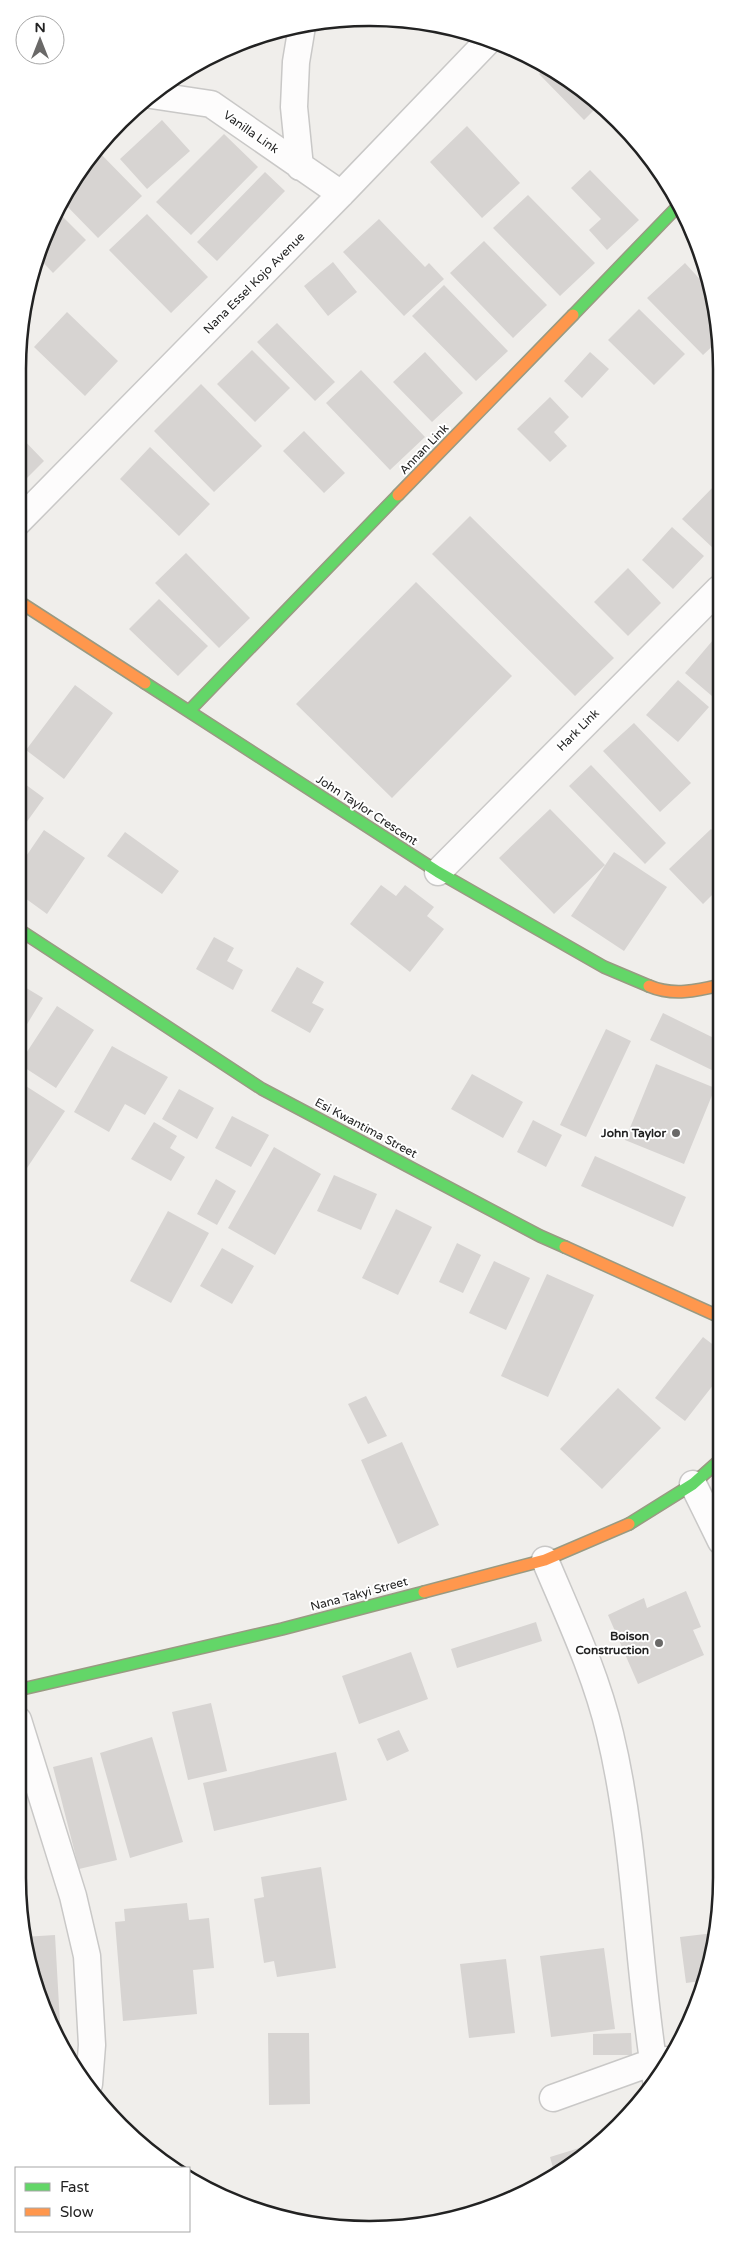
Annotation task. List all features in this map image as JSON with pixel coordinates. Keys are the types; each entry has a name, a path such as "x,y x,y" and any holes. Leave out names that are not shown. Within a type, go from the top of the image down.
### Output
{"street":[{"path":"300,167 294,107 296,62 301,34"},
{"name":"Nana Essel Kojo Avenue","path":"26,514 341,194 484,45"},
{"name":"Vanilla Link","path":"162,97 211,104 341,194"},
{"name":"Annan Link","path":"188,711 673,211"},
{"name":"Hark Link","path":"438,872 713,595"},
{"name":"John Taylor Crescent","path":"26,606 438,872 604,967 658,990 693,992 713,987"},
{"name":"Esi Kwantima Street","path":"26,934 262,1089 540,1236 713,1314"},
{"name":"Nana Takyi Street","path":"26,1688 282,1629 545,1560 636,1521 693,1484 713,1466"},
{"path":"693,1484 713,1524"},
{"path":"545,1560 587,1659 610,1734 626,1828 658,2063"},
{"path":"26,1746 73,1896 87,1956 92,2045 90,2076"},
{"path":"553,2098 655,2068"}],"building":[{"path":"541,72 560,84 594,110 584,120 539,74"},
{"path":"162,120 190,151 147,189 120,159"},
{"path":"467,126 520,183 482,218 430,162"},
{"path":"224,134 258,167 191,235 156,202"},
{"path":"102,155 142,196 98,238 68,207 84,179"},
{"path":"590,170 639,220 607,250 589,230 601,219 571,188"},
{"path":"265,172 285,191 217,261 197,242"},
{"path":"528,195 595,263 560,296 493,228"},
{"path":"147,214 208,277 171,313 109,250"},
{"path":"63,217 86,240 53,273 43,262"},
{"path":"379,219 425,267 429,263 444,279 404,316 343,252"},
{"path":"484,241 547,305 513,338 450,273"},
{"path":"333,262 357,292 328,316 304,286"},
{"path":"685,263 701,280 710,325 712,347 703,355 647,298"},
{"path":"444,285 508,351 476,381 412,316"},
{"path":"639,309 685,354 654,385 608,340"},
{"path":"67,312 118,361 85,396 34,347"},
{"path":"277,323 335,382 315,401 257,342"},
{"path":"252,350 290,388 255,422 217,384"},
{"path":"425,352 463,393 432,422 393,382"},
{"path":"590,352 609,369 582,398 564,381"},
{"path":"361,370 425,437 390,470 326,403"},
{"path":"201,384 262,446 214,492 154,431"},
{"path":"550,397 569,417 554,432 567,446 550,462 517,429"},
{"path":"304,431 345,473 324,493 283,451"},
{"path":"26,442 44,461 26,479"},
{"path":"150,447 210,504 179,536 120,479"},
{"path":"713,487 713,548 682,519"},
{"path":"470,516 614,658 575,696 432,554"},
{"path":"672,527 704,556 673,589 642,560"},
{"path":"186,553 250,618 219,648 155,583"},
{"path":"628,568 661,603 628,636 594,602"},
{"path":"416,582 512,676 392,798 296,704"},
{"path":"159,599 208,646 178,676 129,629"},
{"path":"713,640 713,697 685,673"},
{"path":"678,680 709,707 678,742 646,715"},
{"path":"75,685 113,713 64,779 26,750"},
{"path":"634,723 691,783 660,812 603,751"},
{"path":"591,765 666,843 645,864 569,786"},
{"path":"26,785 44,798 26,823"},
{"path":"550,809 605,865 554,914 499,858"},
{"path":"711,829 713,831 713,894 703,904 669,869"},
{"path":"44,830 85,858 47,914 26,899 26,856"},
{"path":"125,832 179,871 162,894 107,856"},
{"path":"614,852 667,887 624,951 571,916"},
{"path":"381,885 396,896 405,885 434,907 427,916 444,929 410,972 350,924"},
{"path":"214,937 234,948 227,961 243,970 233,990 196,969"},
{"path":"297,967 324,982 312,1003 324,1009 310,1033 271,1011"},
{"path":"26,988 43,998 26,1026"},
{"path":"57,1006 94,1030 56,1088 26,1069 26,1053"},
{"path":"663,1013 713,1038 713,1071 650,1040"},
{"path":"606,1029 631,1041 586,1137 560,1125"},
{"path":"112,1046 168,1077 145,1115 125,1104 109,1132 74,1112"},
{"path":"656,1064 713,1087 713,1093 684,1164 625,1140"},
{"path":"472,1074 523,1102 503,1138 451,1109"},
{"path":"26,1086 65,1111 26,1170"},
{"path":"179,1089 214,1108 197,1139 162,1119"},
{"path":"232,1116 269,1135 251,1167 215,1148"},
{"path":"533,1120 562,1135 546,1167 517,1152"},
{"path":"154,1122 177,1136 170,1148 185,1157 171,1181 131,1159"},
{"path":"274,1147 321,1174 275,1255 228,1228"},
{"path":"595,1156 686,1197 673,1227 581,1186"},
{"path":"334,1175 377,1194 361,1230 317,1211"},
{"path":"216,1179 236,1191 217,1225 197,1214"},
{"path":"396,1209 432,1227 398,1295 362,1278"},
{"path":"168,1211 209,1233 171,1303 130,1281"},
{"path":"457,1243 481,1255 463,1293 439,1282"},
{"path":"222,1248 254,1266 232,1304 200,1286"},
{"path":"494,1261 530,1278 506,1330 469,1313"},
{"path":"547,1274 594,1295 548,1397 501,1376"},
{"path":"703,1337 713,1345 713,1385 685,1421 655,1398"},
{"path":"618,1388 661,1428 602,1489 560,1449"},
{"path":"366,1396 387,1436 368,1444 348,1404"},
{"path":"402,1442 439,1525 398,1544 361,1460"},
{"name":"Boison Construction","path":"686,1591 701,1627 693,1630 704,1655 638,1684 608,1615 644,1598 647,1608"},
{"path":"536,1622 542,1641 457,1668 451,1649"},
{"path":"411,1652 428,1699 359,1724 342,1676"},
{"path":"211,1703 227,1771 188,1780 172,1712"},
{"path":"399,1730 409,1751 387,1761 377,1739"},
{"path":"152,1737 183,1842 130,1858 100,1753"},
{"path":"336,1752 347,1800 214,1831 203,1783"},
{"path":"92,1757 117,1860 79,1869 53,1767"},
{"path":"321,1867 336,1968 277,1977 274,1961 264,1963 254,1899 264,1897 261,1877"},
{"path":"187,1903 189,1920 209,1918 214,1968 193,1970 197,2014 123,2021 115,1922 125,1921 124,1909"},
{"path":"708,1934 697,1982 686,1983 680,1937"},
{"path":"55,1935 60,2023 44,1988 32,1936"},
{"path":"604,1948 615,2029 551,2037 540,1956"},
{"path":"506,1959 515,2033 469,2038 460,1964"},
{"path":"268,2033 309,2033 310,2104 269,2105"},
{"path":"631,2033 632,2055 593,2055 593,2034"},
{"path":"581,2147 553,2167 550,2157"}],"traffic: fast":[{"path":"573,315 673,211"},
{"path":"189,711 398,495"},
{"path":"145,683 438,872 604,967 649,986"},
{"path":"26,934 262,1089 540,1236 565,1247"},
{"path":"629,1524 693,1484 713,1466"},
{"path":"26,1688 282,1629 424,1592"}],"traffic: slow":[{"path":"398,495 573,315"},
{"path":"26,606 145,683"},
{"path":"649,986 676,992 713,987"},
{"path":"565,1247 713,1314"},
{"path":"424,1592 545,1560 629,1524"}],"place":[{"name":"John Taylor","path":"676,1133"},
{"name":"Boison Construction","path":"659,1643"}]}
